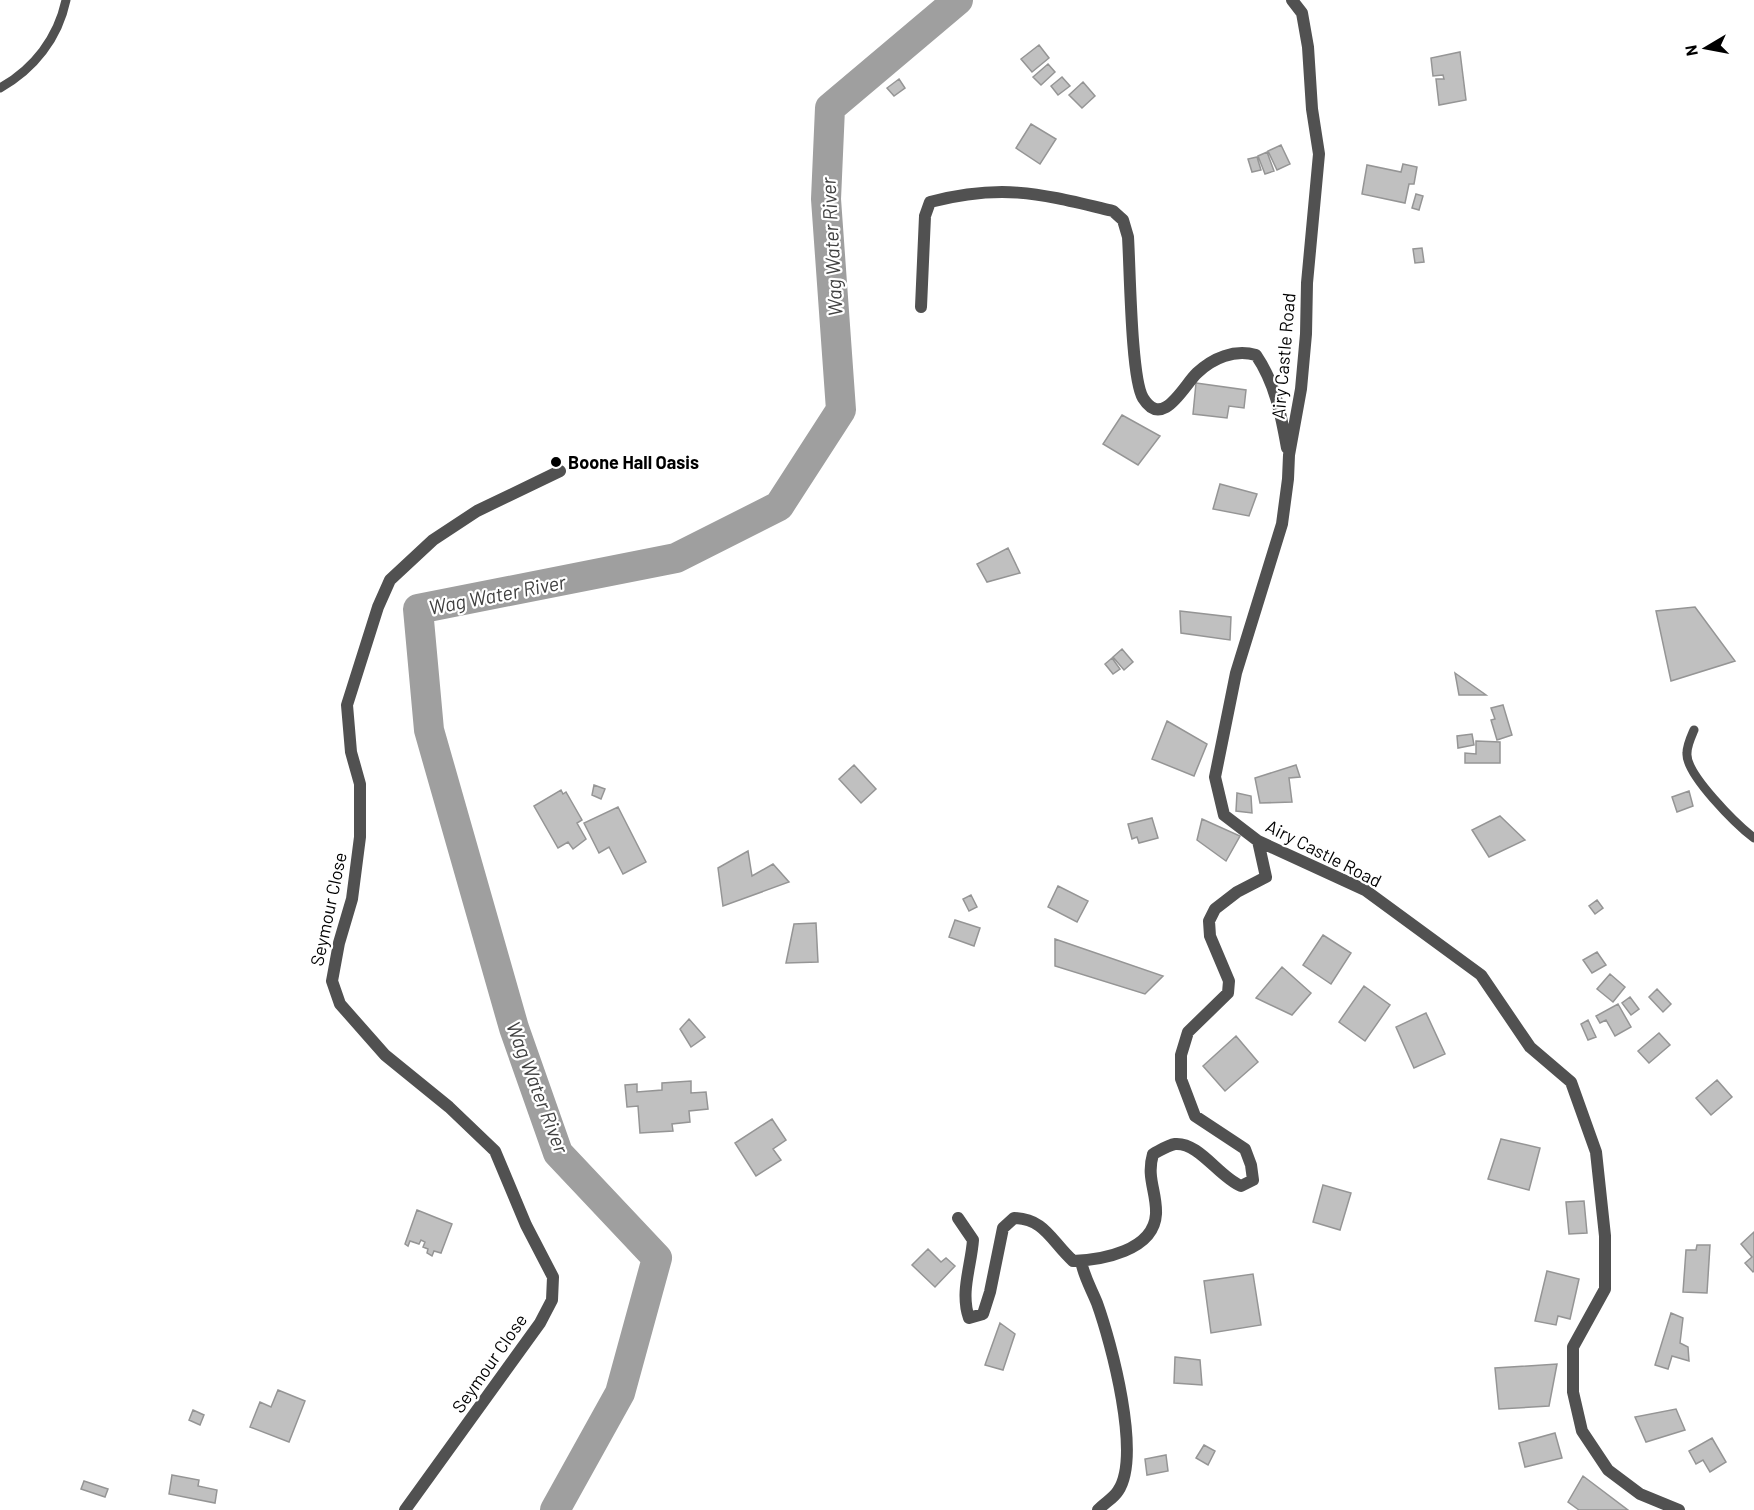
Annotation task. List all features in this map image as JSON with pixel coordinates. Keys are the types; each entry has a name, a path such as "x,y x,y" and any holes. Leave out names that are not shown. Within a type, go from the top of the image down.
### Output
{"street":[{"name":"Airy Castle Road","path":"1292,0 1302,13 1319,154 1301,389 1288,455 1288,479 1282,524 1236,673 1215,777 1224,815 1258,841 1365,890 1481,975 1530,1047 1571,1082 1596,1152 1605,1236 1605,1289 1573,1347 1573,1392 1582,1431 1608,1470 1640,1494 1679,1510"},
{"path":"921,307 925,216 930,202 985,191 1021,191 1113,211 1123,220 1128,237 1136,372 1149,406 1158,408 1172,404 1197,373 1222,356 1242,351 1256,354 1266,370 1279,402 1288,455"},
{"name":"Seymour Close","path":"405,1510 540,1323 552,1300 553,1277 526,1225 495,1151 449,1107 385,1055 340,1004 332,988 335,956 352,899 360,837 360,784 351,752 347,705 357,667 390,580 434,540 477,511 560,471"},
{"path":"958,1218 973,1240 966,1285 965,1305 969,1318 983,1314 990,1292 1003,1228 1014,1218 1031,1219 1043,1227 1073,1261 1081,1261 1112,1256 1150,1233 1156,1215 1149,1168 1153,1154 1174,1144 1194,1149 1227,1180 1241,1186 1252,1180 1251,1165 1245,1149 1195,1116 1181,1079 1181,1055 1188,1032 1228,993 1229,981 1210,936 1209,921 1215,909 1238,892 1266,877 1258,841"},
{"path":"1081,1261 1085,1279 1096,1302 1110,1344 1128,1445 1125,1478 1118,1492 1098,1510"}],"lane":[{"path":"0,88 18,78 33,64 50,41 63,14 66,0"},
{"path":"1694,730 1686,753 1689,765 1718,804 1754,838"}],"building":[{"path":"1039,45 1049,58 1032,72 1021,59"},
{"path":"1460,52 1466,100 1439,105 1436,79 1444,79 1443,75 1433,76 1431,58"},
{"path":"1048,64 1055,72 1041,85 1033,77"},
{"path":"1062,77 1070,86 1058,95 1051,86"},
{"path":"899,79 905,88 894,96 887,88"},
{"path":"1083,82 1095,96 1082,108 1069,95"},
{"path":"1031,124 1056,139 1040,164 1016,148"},
{"path":"1281,145 1290,164 1277,170 1268,151"},
{"path":"1267,152 1274,171 1265,174 1258,156"},
{"path":"1257,157 1261,170 1252,172 1248,159"},
{"path":"1403,164 1417,167 1414,184 1409,184 1405,203 1362,194 1367,165 1401,172"},
{"path":"1416,194 1423,196 1419,210 1412,208"},
{"path":"1422,248 1424,262 1415,263 1413,249"},
{"path":"1196,383 1246,390 1244,408 1229,406 1227,418 1193,414"},
{"path":"1122,415 1160,436 1138,465 1103,444"},
{"path":"1220,484 1257,494 1249,516 1213,509"},
{"path":"1008,548 1020,573 987,582 977,564"},
{"path":"1695,607 1735,661 1671,681 1656,611"},
{"path":"1180,611 1231,617 1230,640 1181,633"},
{"path":"1122,649 1133,662 1124,670 1113,657"},
{"path":"1112,658 1120,669 1113,674 1105,664"},
{"path":"1455,673 1486,695 1459,695"},
{"path":"1503,705 1512,735 1497,740 1491,720 1495,719 1491,708"},
{"path":"1167,721 1207,744 1194,776 1152,759"},
{"path":"1472,734 1474,745 1458,748 1457,736"},
{"path":"1476,741 1500,742 1500,763 1465,763 1465,753 1476,754"},
{"path":"854,765 876,789 861,803 839,779"},
{"path":"1296,765 1300,777 1289,778 1292,802 1260,803 1255,778"},
{"path":"594,785 605,789 601,799 592,795"},
{"path":"561,790 563,794 566,792 582,820 577,823 586,839 573,849 568,842 558,848 534,806"},
{"path":"1689,791 1693,806 1677,812 1672,797"},
{"path":"1237,793 1251,796 1252,813 1236,811"},
{"path":"618,807 646,862 623,874 609,847 599,853 584,823"},
{"path":"1500,816 1525,840 1489,857 1472,830"},
{"path":"1152,818 1158,838 1139,843 1137,837 1132,839 1128,824"},
{"path":"1202,819 1240,836 1226,861 1197,840"},
{"path":"748,851 752,876 773,864 789,882 723,906 718,868"},
{"path":"1058,886 1088,901 1077,922 1048,907"},
{"path":"971,895 977,907 969,911 963,899"},
{"path":"1597,900 1603,908 1595,914 1589,906"},
{"path":"955,920 980,928 974,946 949,937"},
{"path":"816,923 818,962 786,963 794,924"},
{"path":"1323,935 1351,953 1331,984 1303,965"},
{"path":"1055,939 1163,976 1145,994 1055,966"},
{"path":"1597,952 1606,965 1592,973 1583,960"},
{"path":"1282,967 1311,993 1292,1015 1256,998"},
{"path":"1610,974 1625,987 1613,1002 1597,989"},
{"path":"1364,986 1390,1005 1365,1041 1339,1022"},
{"path":"1657,989 1671,1004 1663,1012 1649,997"},
{"path":"1630,997 1639,1009 1631,1015 1622,1003"},
{"path":"1618,1004 1631,1027 1615,1036 1606,1020 1600,1023 1596,1016"},
{"path":"1426,1013 1445,1054 1414,1068 1396,1027"},
{"path":"689,1019 705,1037 691,1047 680,1029"},
{"path":"1588,1020 1596,1037 1588,1040 1581,1024"},
{"path":"1659,1033 1670,1045 1649,1063 1638,1051"},
{"path":"1236,1036 1258,1062 1225,1091 1203,1066"},
{"path":"1717,1080 1732,1097 1711,1115 1696,1098"},
{"path":"691,1081 691,1093 706,1092 708,1109 689,1111 690,1122 672,1124 673,1131 640,1133 638,1106 627,1107 625,1085 637,1084 637,1092 662,1090 662,1083"},
{"path":"772,1119 786,1140 773,1149 781,1160 756,1176 735,1143"},
{"path":"1501,1139 1540,1148 1529,1190 1488,1179"},
{"path":"1323,1185 1351,1193 1340,1230 1313,1222"},
{"path":"1584,1201 1587,1233 1569,1234 1566,1202"},
{"path":"417,1210 452,1224 441,1253 434,1251 432,1256 427,1253 428,1249 423,1247 425,1242 421,1240 419,1244 410,1241 408,1246 405,1244"},
{"path":"1754,1232 1753,1272 1745,1263 1752,1257 1741,1244"},
{"path":"1697,1245 1710,1245 1707,1293 1683,1292 1686,1250 1696,1250"},
{"path":"928,1249 941,1262 946,1258 955,1266 935,1287 912,1265"},
{"path":"1547,1271 1579,1279 1570,1319 1558,1316 1556,1325 1535,1321"},
{"path":"1253,1274 1261,1325 1211,1333 1204,1281"},
{"path":"1671,1313 1683,1318 1680,1343 1688,1347 1689,1361 1672,1356 1668,1369 1655,1365"},
{"path":"1000,1323 1015,1334 1003,1370 985,1365"},
{"path":"1175,1357 1200,1360 1202,1385 1174,1383"},
{"path":"1557,1364 1549,1406 1499,1409 1495,1368"},
{"path":"278,1390 305,1401 289,1442 250,1427 260,1402 271,1407"},
{"path":"1676,1409 1685,1430 1646,1442 1635,1417"},
{"path":"193,1410 204,1415 200,1425 189,1420"},
{"path":"1555,1433 1562,1458 1525,1467 1519,1443"},
{"path":"1712,1438 1726,1462 1710,1472 1703,1460 1696,1464 1689,1451"},
{"path":"1204,1445 1215,1451 1208,1465 1196,1458"},
{"path":"1166,1455 1168,1471 1147,1475 1145,1459"},
{"path":"172,1475 199,1480 198,1486 217,1490 215,1503 169,1494"},
{"path":"1583,1476 1628,1510 1579,1510 1568,1502"},
{"path":"84,1481 108,1489 105,1497 81,1489"}],"waterway":[{"name":"Wag Water River","path":"555,1510 620,1393 657,1258 558,1153 514,1028 429,730 418,609 676,558 779,506 841,410 826,199 830,108 958,0"}],"place":[{"name":"Boone Hall Oasis","path":"556,462"}]}
